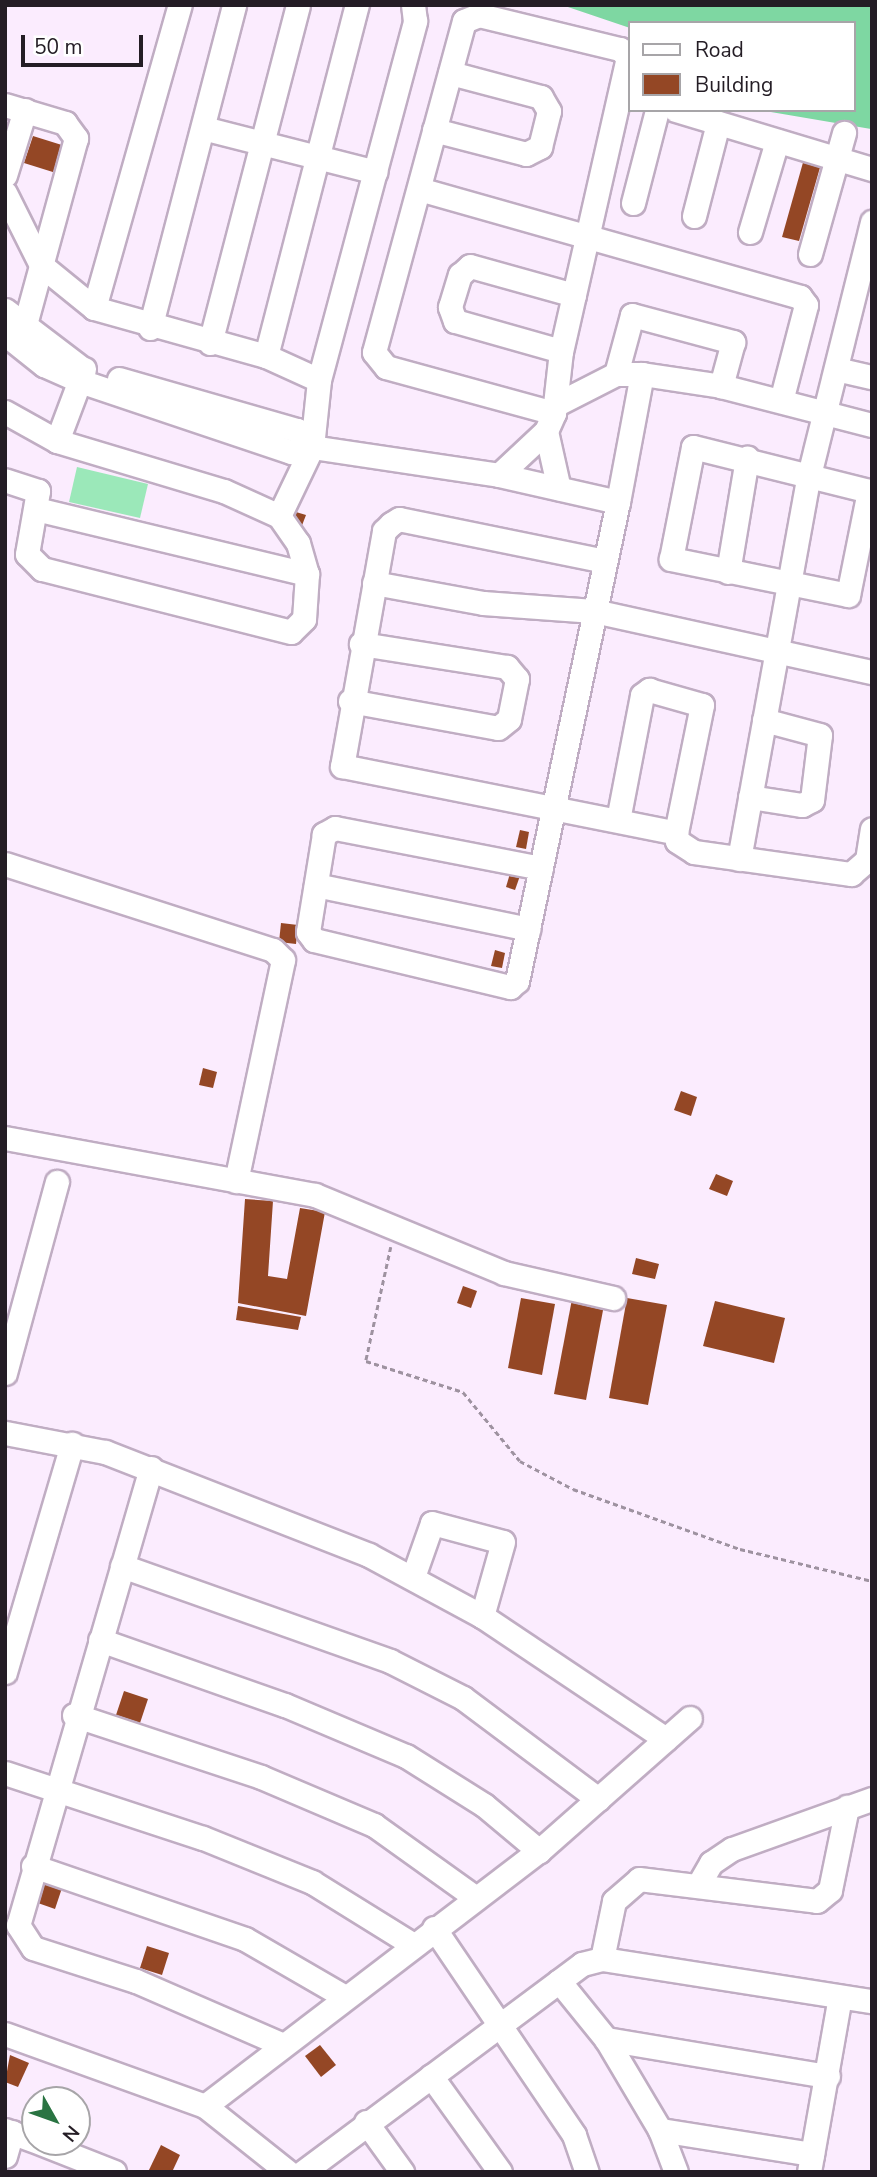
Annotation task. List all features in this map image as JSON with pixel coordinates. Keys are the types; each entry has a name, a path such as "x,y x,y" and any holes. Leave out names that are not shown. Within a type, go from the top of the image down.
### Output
{"street":[{"path":"94,308 180,5"},
{"path":"150,328 234,5"},
{"path":"210,343 298,5"},
{"path":"266,356 357,5"},
{"path":"279,516 312,447 319,380 415,21 413,5"},
{"path":"552,416 377,359 464,22 479,15 625,52 561,351 552,416 559,489"},
{"path":"434,130 526,154 540,147 549,111 541,97 450,73"},
{"path":"5,175 15,108 65,123 76,138 41,265 16,337"},
{"path":"633,202 656,112"},
{"path":"682,112 872,169"},
{"path":"694,216 718,123"},
{"path":"202,128 375,172"},
{"path":"810,254 844,133"},
{"path":"750,232 777,141"},
{"path":"419,189 587,235 804,300 781,401"},
{"path":"5,193 41,265 94,308 150,328 266,356 319,380"},
{"path":"739,859 809,475 836,369 861,314 872,222"},
{"path":"561,351 455,321 450,307 460,275 470,267 574,295"},
{"path":"5,310 16,337 82,375 188,407 291,452 312,447 499,475 618,502"},
{"path":"617,374 632,315 733,342 721,386"},
{"path":"836,369 872,377"},
{"path":"499,475 552,416 617,374 642,374 721,386 872,425"},
{"path":"541,868 335,828 324,834 308,932 314,940 510,987 528,929 541,868 554,807 594,611 618,502 642,374"},
{"path":"57,441 82,375"},
{"path":"5,412 57,441 224,491 279,516 298,543 307,574 304,619 291,632 42,569 27,554 36,509 34,488 5,480"},
{"path":"693,447 747,458 870,495 848,595 728,572 669,554 693,447"},
{"path":"728,572 747,458"},
{"path":"36,509 307,574"},
{"path":"605,561 399,519 384,531 338,760 346,769 676,832"},
{"path":"374,583 482,603 594,611 872,672"},
{"path":"350,701 498,728 509,719 517,679 507,667 361,644"},
{"path":"618,820 642,695 649,690 702,705 676,832 684,848 739,859 851,874 867,860 872,829"},
{"path":"750,797 803,805 812,800 820,735 764,720"},
{"path":"5,864 273,950 283,960 236,1181"},
{"path":"316,885 528,929"},
{"path":"5,1138 315,1195 396,1224 504,1273 613,1298"},
{"path":"5,1373 57,1182"},
{"path":"5,1433 72,1444 151,1468 312,1529 413,1577 482,1616 666,1739"},
{"path":"5,1672 72,1444"},
{"path":"151,1468 100,1640 74,1715 18,1925 33,1948 135,1981 283,2045"},
{"path":"413,1577 432,1523 503,1542 482,1616"},
{"path":"122,1566 390,1661 463,1698 598,1799"},
{"path":"100,1640 285,1705 405,1756 484,1805 539,1851"},
{"path":"74,1715 261,1777 374,1825 476,1898"},
{"path":"205,2106 412,1944 539,1851 690,1718"},
{"path":"5,1773 53,1791 203,1838 312,1882 412,1944"},
{"path":"700,1882 711,1863 732,1849 872,1799"},
{"path":"602,1959 614,1901 624,1888 639,1880 700,1882 817,1901 830,1890 847,1807"},
{"path":"33,1866 245,1939 345,1997"},
{"path":"434,1928 574,2135 587,2172"},
{"path":"303,2172 366,2122 559,1981 602,1959 871,2001"},
{"path":"559,1981 606,2039 660,2130 676,2172"},
{"path":"660,2130 811,2163 840,1997"},
{"path":"5,2034 205,2106 288,2172"},
{"path":"606,2039 828,2076"},
{"path":"430,2076 500,2172"},
{"path":"366,2122 402,2172"},
{"path":"5,2156 9,2131"},
{"path":"68,2156 90,2167 114,2172"}],"path":[{"path":"396,1224 366,1361 463,1392 520,1461 572,1489 740,1549 872,1581"}],"green space":[{"path":"562,5 872,5 871,129 771,112 856,112 856,21 628,21 628,27"},
{"path":"77,467 148,484 140,518 69,502"}],"building":[{"path":"33,136 65,146 56,173 24,163"},
{"path":"804,159 821,164 799,241 782,237"},
{"path":"296,512 306,515 301,528 291,525"},
{"path":"520,830 529,832 526,849 516,847"},
{"path":"511,870 521,873 515,890 506,887"},
{"path":"281,923 298,925 296,944 279,942"},
{"path":"495,950 505,953 502,968 491,966"},
{"path":"203,1068 217,1072 213,1088 199,1085"},
{"path":"681,1091 697,1097 691,1116 674,1110"},
{"path":"716,1174 733,1181 727,1196 709,1189"},
{"path":"245,1199 273,1201 268,1276 287,1279 300,1208 325,1212 306,1316 238,1303"},
{"path":"636,1258 659,1264 655,1279 632,1274"},
{"path":"463,1286 477,1291 471,1308 457,1303"},
{"path":"521,1298 555,1304 542,1375 508,1368"},
{"path":"627,1298 667,1305 648,1405 609,1398"},
{"path":"572,1299 604,1305 586,1400 554,1394"},
{"path":"715,1301 785,1318 774,1363 703,1346"},
{"path":"238,1306 301,1317 298,1330 236,1320"},
{"path":"124,1691 148,1699 140,1723 116,1715"},
{"path":"42,1881 62,1888 55,1909 35,1902"},
{"path":"147,1946 169,1953 162,1975 140,1968"},
{"path":"320,2045 336,2065 321,2077 305,2056"},
{"path":"10,2055 29,2063 18,2087 5,2082"},
{"path":"161,2145 180,2155 172,2172 148,2172"}]}
